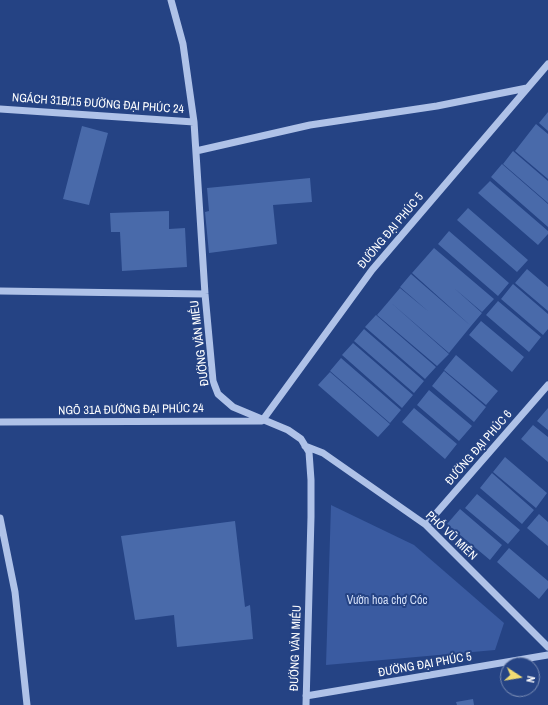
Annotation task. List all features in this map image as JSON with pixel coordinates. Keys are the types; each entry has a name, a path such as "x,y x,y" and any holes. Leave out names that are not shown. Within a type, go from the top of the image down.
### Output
{"street":[{"name":"ĐƯỜNG VĂN MIẾU","path":"171,0 183,44 194,122 205,294 213,381 218,394 233,407 262,421 288,430 301,439 309,452 312,480 306,705"},
{"name":"ĐƯỜNG ĐẠI PHÚC 5","path":"262,421 372,270 548,64"},
{"path":"196,151 310,125 437,106 527,88"},
{"name":"NGÁCH 31B/15 ĐƯỜNG ĐẠI PHÚC 24","path":"0,109 194,122"},
{"path":"0,291 205,294"},
{"name":"ĐƯỜNG ĐẠI PHÚC 6","path":"426,525 548,385"},
{"name":"NGÕ 31A ĐƯỜNG ĐẠI PHÚC 24","path":"0,422 262,421"},
{"name":"PHỐ VŨ MIÊN","path":"305,446 323,454 426,525 548,647"},
{"path":"0,518 15,592 27,705"},
{"name":"ĐƯỜNG ĐẠI PHÚC 5","path":"306,696 548,655"}],"green space":[{"name":"Vườn hoa chợ Cóc","path":"331,505 414,545 504,623 495,650 326,665"}],"building":[{"path":"548,112 548,131 539,123"},
{"path":"536,124 548,134 548,179 515,151"},
{"path":"82,126 108,133 89,205 63,199"},
{"path":"513,151 548,181 548,203 503,164"},
{"path":"502,164 548,204 548,227 491,177"},
{"path":"310,178 312,202 273,205 277,244 209,253 205,212 209,211 207,188"},
{"path":"490,181 548,231 548,234 538,245 478,193"},
{"path":"468,208 528,260 517,272 457,220"},
{"path":"169,211 169,229 185,228 187,267 122,271 120,232 111,232 110,213"},
{"path":"449,231 509,283 498,296 438,244"},
{"path":"434,248 494,299 482,312 454,288 482,313 471,326 412,273"},
{"path":"527,269 548,287 548,311 515,283"},
{"path":"411,274 471,326 449,353 389,301 400,288 429,312 400,287"},
{"path":"513,284 548,314 548,329 543,335 501,299"},
{"path":"389,301 449,354 437,366 377,315"},
{"path":"498,301 541,337 529,352 486,315"},
{"path":"376,315 436,367 425,379 365,327"},
{"path":"481,321 524,357 512,372 469,335"},
{"path":"364,329 424,381 414,393 354,341"},
{"path":"353,343 413,395 402,408 342,355"},
{"path":"456,355 498,391 486,405 444,370"},
{"path":"341,358 401,410 390,423 330,371"},
{"path":"444,371 486,407 474,422 432,386"},
{"path":"330,372 390,424 378,437 318,385"},
{"path":"429,390 472,426 459,441 417,405"},
{"path":"414,408 457,444 445,459 402,422"},
{"path":"548,408 548,430 537,421"},
{"path":"533,425 548,437 548,462 521,439"},
{"path":"505,457 547,493 536,508 493,472"},
{"path":"492,473 534,510 522,524 480,488"},
{"path":"477,494 520,530 508,544 465,508"},
{"path":"460,509 502,545 490,560 447,524"},
{"path":"539,514 548,522 548,546 527,528"},
{"path":"235,521 245,607 250,605 253,639 177,647 174,615 135,620 121,536"},
{"path":"509,548 548,581 548,588 539,599 497,562"},
{"path":"473,699 474,705 457,705 456,702"}]}
